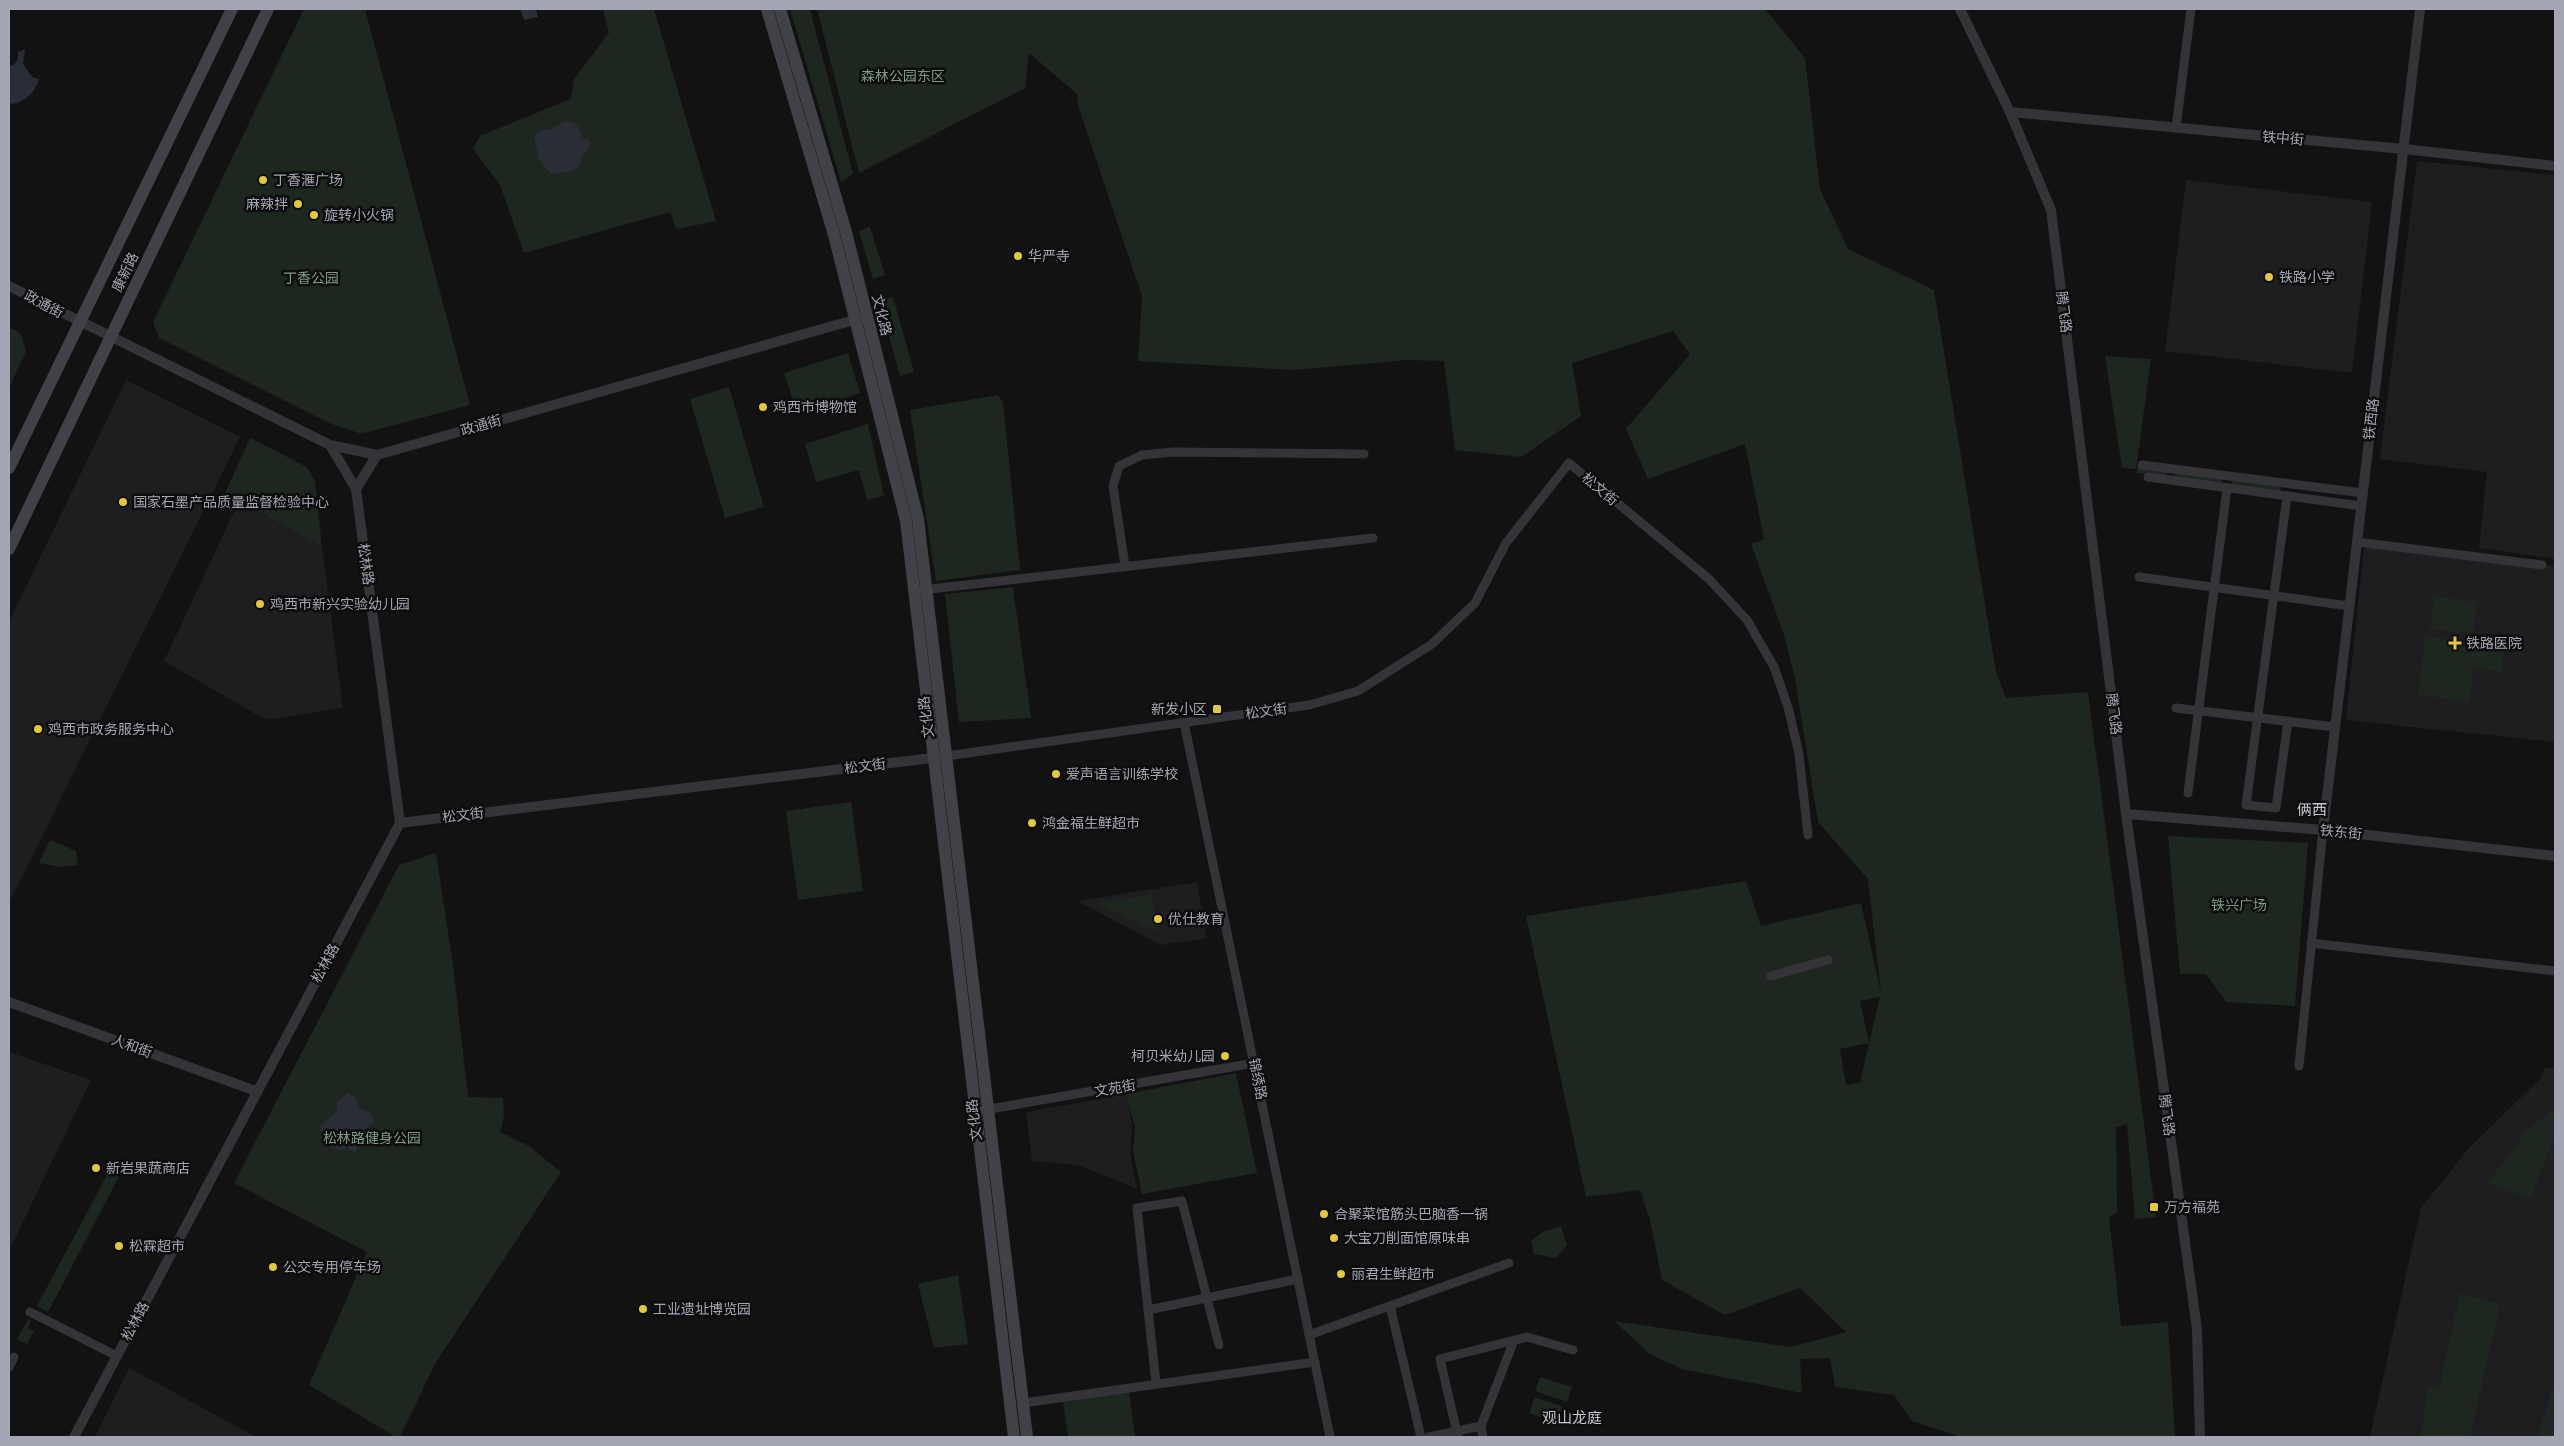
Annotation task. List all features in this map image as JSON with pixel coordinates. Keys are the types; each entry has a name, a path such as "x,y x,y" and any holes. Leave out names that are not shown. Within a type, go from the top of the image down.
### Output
{"main road":[{"name":"康新路","path":"9,468 78,322 232,9"},
{"name":"康新路","path":"9,549 268,9"},
{"name":"文化路","path":"767,9 834,235 861,318"},
{"name":"文化路","path":"780,9 846,232 861,318 920,590 982,1111 1027,1437"},
{"name":"文化路","path":"982,1111 1014,1437"}],"street":[{"name":"腾飞路","path":"1960,9 2010,112 2051,210 2126,814 2197,1329 2200,1437"},
{"path":"2176,128 2191,9"},
{"name":"铁西路","path":"2322,830 2420,9"},
{"name":"铁中街","path":"2010,112 2404,149 2555,166"},
{"name":"政通街","path":"9,286 110,338 330,444 377,455 861,318"},
{"path":"330,444 356,489 377,455"},
{"path":"1125,566 1113,486 1119,466 1142,455 1173,452 1364,454"},
{"name":"松文街","path":"400,823 940,757 1309,705 1358,691 1432,644 1475,603 1506,543 1569,463 1709,579 1747,620 1774,667 1788,706 1799,754 1808,835"},
{"path":"2142,465 2363,493"},
{"path":"2148,477 2361,506"},
{"path":"2188,793 2227,488"},
{"name":"松林路","path":"74,1437 256,1091 400,823 356,489"},
{"path":"2287,496 2246,805 2276,808 2288,721"},
{"path":"920,590 1373,538"},
{"path":"2357,542 2542,565"},
{"path":"2139,576 2349,606"},
{"path":"2176,708 2335,727"},
{"name":"锦绣路","path":"1184,722 1330,1437"},
{"name":"铁东街","path":"2126,814 2322,830 2555,856"},
{"path":"2300,1066 2322,830"},
{"path":"2312,943 2555,971"},
{"path":"1772,976 1828,960"},
{"name":"人和街","path":"9,1002 256,1091"},
{"name":"文苑街","path":"982,1111 1254,1063"},
{"path":"1156,1384 1137,1208 1182,1201 1219,1345"},
{"path":"1309,1335 1509,1263"},
{"path":"1148,1310 1298,1279"},
{"path":"1390,1306 1421,1437"},
{"path":"30,1312 117,1356"},
{"path":"1457,1434 1440,1359 1527,1337 1573,1350"},
{"path":"1483,1437 1481,1426 1514,1340"},
{"path":"9,1368 14,1357"},
{"path":"1022,1403 1315,1362"},
{"path":"1429,1437 1457,1434 1481,1426"}],"shaded area":[{"path":"520,9 536,9 538,17 524,20"},
{"path":"25,49 23,64 32,77 39,79 35,89 28,97 14,104 9,104 9,66 18,60 18,52"},
{"path":"564,121 573,122 578,127 582,137 578,140 587,138 591,145 581,155 581,164 573,171 551,174 539,160 534,136 537,132 552,129"},
{"path":"2417,161 2555,175 2555,559 2479,548 2487,472 2380,459"},
{"name":"铁路小学","path":"2186,180 2372,202 2352,373 2165,351"},
{"path":"126,380 240,437 9,903 9,622"},
{"name":"鸡西市新兴实验幼儿园","path":"239,501 322,547 343,708 266,720 164,661"},
{"name":"铁路医院","path":"2364,546 2555,566 2555,742 2346,720"},
{"name":"优仕教育","path":"1197,882 1207,938 1161,945 1077,901"},
{"path":"9,1052 91,1080 9,1251"},
{"path":"2555,1067 2555,1437 2370,1437 2421,1208 2469,1148 2542,1077 2544,1069"},
{"path":"348,1093 356,1099 359,1108 372,1114 374,1123 362,1130 362,1143 354,1153 347,1146 342,1151 322,1143 320,1126 337,1111 337,1102"},
{"path":"1127,1094 1132,1127 1130,1154 1137,1189 1078,1165 1032,1161 1026,1112"},
{"path":"129,1368 256,1437 95,1437"}],"green space":[{"name":"丁香公园","path":"304,9 365,9 470,405 359,433 329,423 159,338 153,322"},
{"path":"603,9 654,9 716,221 676,229 670,212 524,253 500,185 473,149 480,136 571,99 574,79 609,33"},
{"path":"790,9 810,9 853,174 841,182"},
{"name":"森林公园东区","path":"817,9 1765,9 1805,58 1820,189 1848,249 1934,290 1996,672 2006,698 2088,692 2156,1217 2135,1219 2127,1124 2116,1127 2117,1213 2109,1217 2121,1326 2168,1322 2175,1437 1961,1437 1912,1421 1894,1395 1835,1387 1830,1358 1800,1359 1802,1393 1682,1369 1650,1354 1614,1321 1791,1347 1846,1332 1800,1288 1725,1315 1662,1280 1650,1220 1640,1190 1586,1197 1526,916 1746,881 1761,926 1861,903 1881,993 1868,879 1818,822 1795,678 1784,635 1751,544 1764,539 1745,444 1648,479 1626,429 1690,354 1673,331 1572,363 1581,416 1521,457 1455,450 1444,361 1407,360 1294,370 1138,361 1142,296 1078,105 1077,94 1029,53 1025,88 859,173","holes":["1880,997 1869,1043 1860,1001","1869,1043 1860,1083 1846,1085 1840,1049"]},
{"path":"870,227 885,275 873,279 859,231"},
{"path":"893,297 914,372 900,376 879,300"},
{"path":"9,327 20,333 26,351 9,388"},
{"path":"848,353 860,393 797,413 784,373"},
{"path":"2105,356 2151,359 2136,469 2122,468"},
{"path":"729,387 764,507 725,518 690,399"},
{"path":"998,395 1003,402 1020,570 936,581 910,410"},
{"path":"868,424 884,496 867,500 859,470 816,482 805,444"},
{"path":"250,438 307,467 315,481 322,547 225,493"},
{"path":"2137,468 2167,471 2167,476 2137,473"},
{"path":"2174,473 2223,478 2222,483 2173,477"},
{"path":"2232,480 2281,487 2280,492 2231,485"},
{"path":"1013,587 1031,718 959,722 945,594"},
{"path":"2434,596 2477,602 2473,634 2430,629"},
{"path":"2425,636 2505,646 2502,672 2474,668 2469,702 2418,695"},
{"path":"851,802 863,891 798,900 786,811"},
{"name":"铁兴广场","path":"2168,836 2308,843 2295,1006 2226,1002 2206,974 2180,974"},
{"path":"50,840 76,851 78,865 61,867 39,863"},
{"name":"松林路健身公园","path":"436,853 453,965 468,1097 503,1098 504,1118 500,1132 529,1146 561,1172 435,1364 400,1437 396,1437 309,1385 367,1252 234,1183 399,865"},
{"path":"1152,895 1158,932 1096,903"},
{"path":"1236,1073 1257,1173 1142,1194 1133,1150 1135,1127 1126,1094"},
{"path":"2555,1108 2555,1136 2530,1198 2487,1183 2522,1139 2518,1137"},
{"path":"113,1164 123,1169 48,1312 37,1306"},
{"path":"1561,1226 1567,1245 1556,1258 1534,1254 1531,1241 1543,1232"},
{"path":"958,1275 968,1344 934,1348 918,1284"},
{"path":"2460,1293 2500,1304 2470,1437 2421,1437 2428,1386 2439,1388"},
{"path":"28,1319 31,1321 28,1328 34,1332 27,1344 17,1339"},
{"path":"1540,1377 1572,1387 1567,1402 1535,1391"},
{"path":"2555,1383 2555,1437 2537,1437"},
{"path":"1129,1392 1135,1437 1068,1437 1063,1401"},
{"path":"1535,1397 1563,1407 1557,1423 1529,1413"}],"place":[{"name":"丁香滙广场","path":"263,180"},
{"name":"麻辣拌","path":"298,204"},
{"name":"旋转小火锅","path":"314,215"},
{"name":"华严寺","path":"1018,256"},
{"name":"铁路小学","path":"2269,277"},
{"name":"鸡西市博物馆","path":"763,407"},
{"name":"国家石墨产品质量监督检验中心","path":"123,502"},
{"name":"鸡西市新兴实验幼儿园","path":"260,604"},
{"name":"铁路医院","path":"2455,643"},
{"name":"新发小区","path":"1217,709"},
{"name":"鸡西市政务服务中心","path":"38,729"},
{"name":"爱声语言训练学校","path":"1056,774"},
{"name":"鸿金福生鲜超市","path":"1032,823"},
{"name":"优仕教育","path":"1158,919"},
{"name":"柯贝米幼儿园","path":"1225,1056"},
{"name":"新岩果蔬商店","path":"96,1168"},
{"name":"万方福苑","path":"2154,1207"},
{"name":"合聚菜馆筋头巴脑香一锅","path":"1324,1214"},
{"name":"大宝刀削面馆原味串","path":"1334,1238"},
{"name":"松霖超市","path":"119,1246"},
{"name":"公交专用停车场","path":"273,1267"},
{"name":"丽君生鲜超市","path":"1341,1274"},
{"name":"工业遗址博览园","path":"643,1309"}],"district":[{"name":"俩西","path":"2312,810"},
{"name":"观山龙庭","path":"1572,1418"}]}
